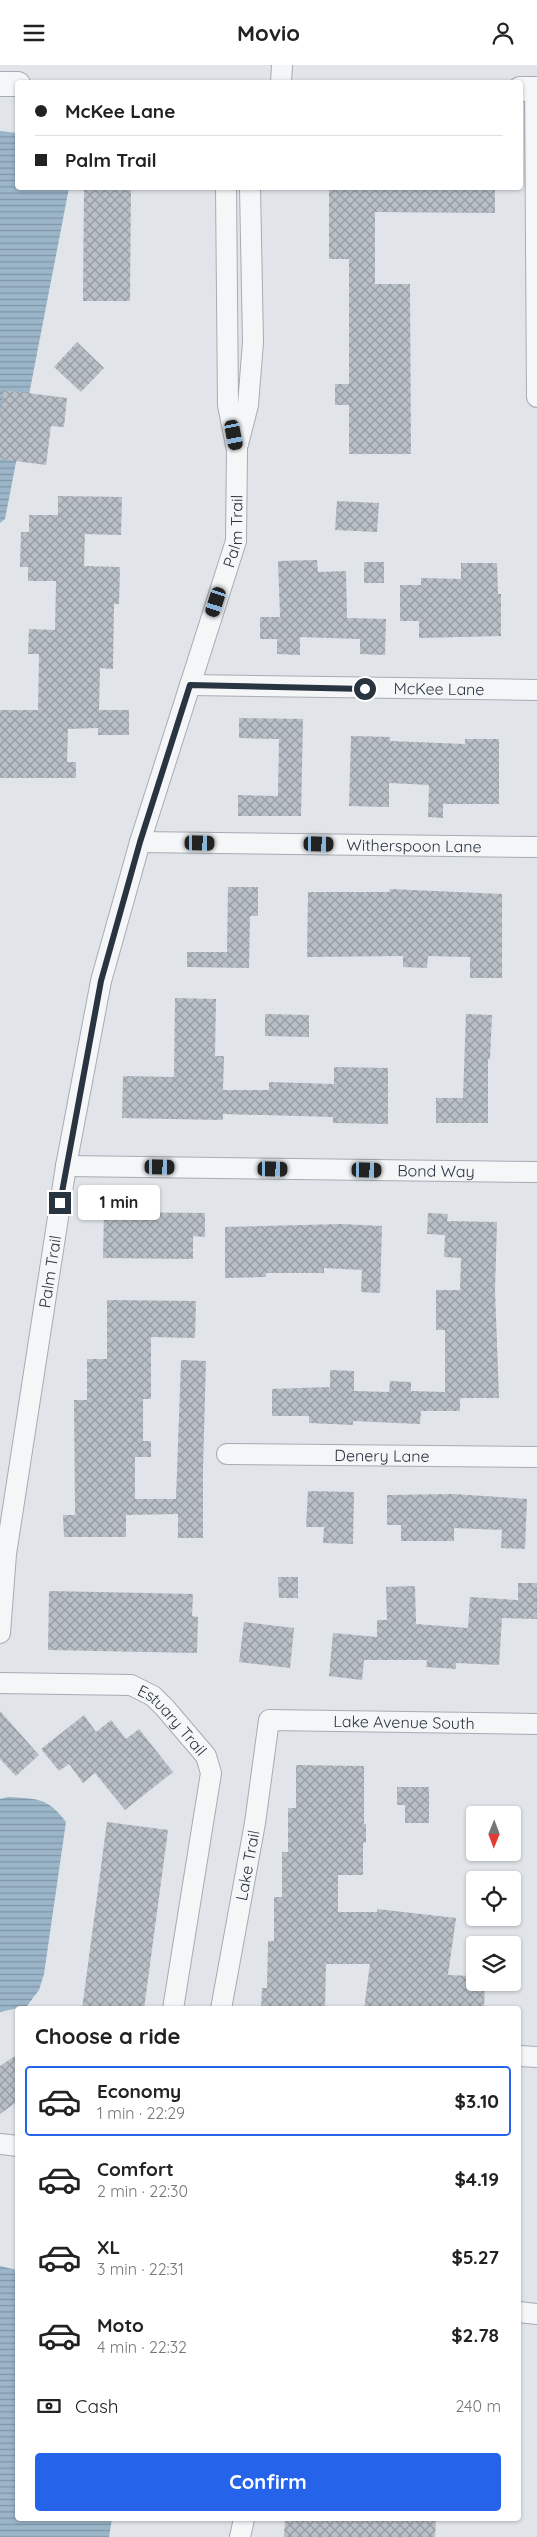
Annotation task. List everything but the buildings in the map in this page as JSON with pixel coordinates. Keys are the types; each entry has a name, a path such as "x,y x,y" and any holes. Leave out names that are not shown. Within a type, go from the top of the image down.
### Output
{"street":[{"path":"282,65 282,80"},
{"path":"0,84 15,84"},
{"path":"531,89 537,397"},
{"name":"Palm Trail","path":"0,1633 6,1554 66,1166 101,981 140,842 236,541 236,450 228,405 226,190"},
{"name":"Palm Trail","path":"236,450 248,405 253,342 250,190"},
{"name":"McKee Lane","path":"190,685 537,690"},
{"name":"Witherspoon Lane","path":"140,842 537,847"},
{"name":"Bond Way","path":"66,1166 537,1172"},
{"name":"Denery Lane","path":"227,1454 537,1457"},
{"name":"Estuary Trail","path":"0,1683 131,1685 153,1696 206,1757 211,1773 173,2006"},
{"name":"Lake Avenue South","path":"269,1720 537,1724"},
{"name":"Lake Trail","path":"222,2006 255,1823 269,1720"},
{"path":"521,2056 537,2057"},
{"path":"0,2144 15,2146"},
{"path":"521,2312 537,2314"},
{"path":"240,2537 244,2521"}],"water":[{"path":"0,131 15,133 15,190 69,190 5,519 0,523"},
{"path":"8,1797 41,1801 53,1808 66,1822 44,1974 39,1990 27,2006 15,2006 15,2009 0,2012 0,1799"},
{"path":"0,2266 15,2270 15,2521 112,2521 109,2537 0,2537"}],"route":[{"path":"60,1203 101,981 140,842 190,685 211,687 365,689"}]}
